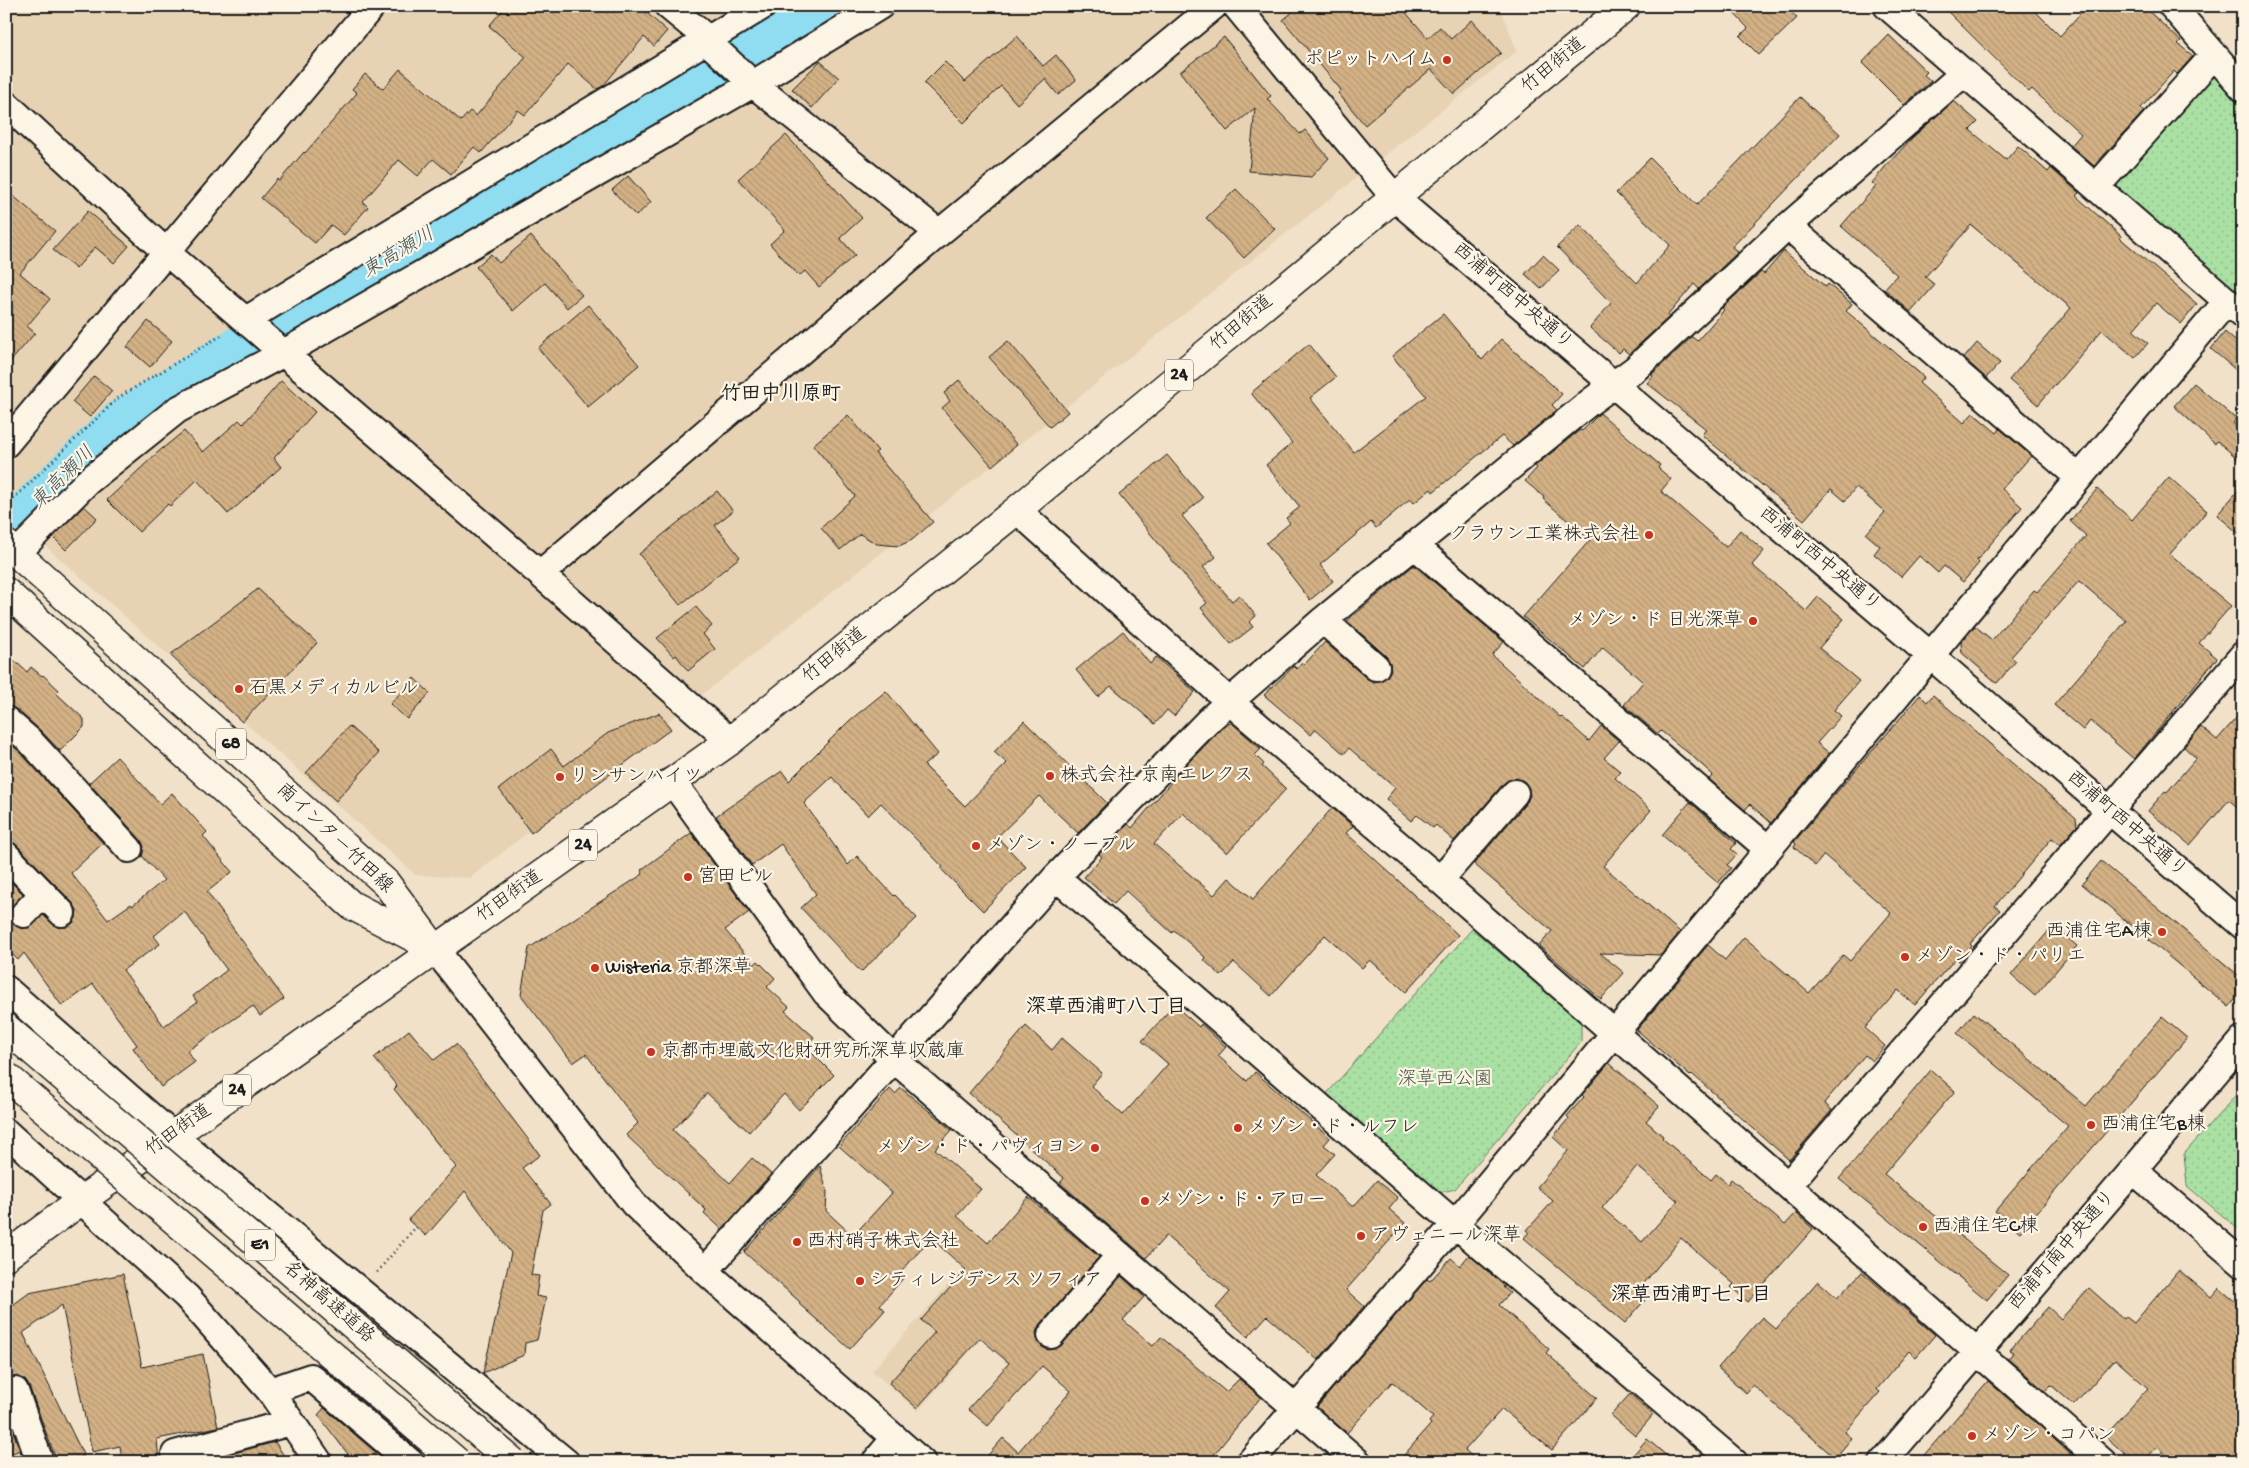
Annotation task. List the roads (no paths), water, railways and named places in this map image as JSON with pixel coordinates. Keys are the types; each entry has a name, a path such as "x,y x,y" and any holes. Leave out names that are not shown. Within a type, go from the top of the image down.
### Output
{"main road":[{"name":"竹田街道","path":"6,1256 82,1200 730,741 1017,510 1626,6"},
{"name":"南インター竹田線","path":"12,549 386,883 435,949"},
{"name":"南インター竹田線","path":"6,592 351,905 435,949"},
{"name":"名神高速道路","path":"6,1028 513,1462"},
{"name":"名神高速道路","path":"6,1076 457,1462"}],"street":[{"path":"6,444 372,6"},
{"path":"668,6 710,42 749,81 939,233"},
{"path":"248,322 710,42 763,6"},
{"path":"12,549 87,482 177,410 880,6"},
{"path":"540,574 939,233 1214,6"},
{"name":"西浦町西中央通り","path":"1236,6 1394,197 1930,655 2243,926"},
{"path":"1250,1462 1455,1224 2078,478 2235,308 1887,6"},
{"path":"2172,6 2243,88"},
{"path":"2096,187 2214,55"},
{"path":"705,1271 895,1060 1056,877 1211,718 1323,620 1414,545 1613,384 1635,369 1788,226 1964,73"},
{"path":"6,104 166,252 540,574 730,741"},
{"path":"1788,226 2078,478"},
{"path":"1017,510 1230,702 1440,880 2103,1462"},
{"path":"1414,545 1768,849"},
{"path":"1323,620 1376,667"},
{"path":"1788,1185 2243,655"},
{"path":"6,720 30,741 129,849"},
{"path":"672,782 826,993 895,1060 1358,1462"},
{"path":"1440,880 1515,794"},
{"path":"11,848 43,894 62,913"},
{"path":"1056,877 1455,1224 1734,1462"},
{"path":"24,914 43,894"},
{"path":"435,949 634,1204 705,1271 922,1462"},
{"path":"6,989 173,1136 566,1462"},
{"name":"西浦町南中央通り","path":"1883,1462 2243,1040"},
{"path":"9,1136 82,1200 187,1297 270,1391 319,1462"},
{"path":"2133,1170 2243,1264"},
{"path":"1051,1335 1120,1255"},
{"path":"270,1391 311,1377 410,1462"},
{"path":"15,1391 40,1462"},
{"path":"180,1462 176,1454 291,1422"},
{"path":"875,1462 895,1438"}],"waterway":[{"name":"東高瀬川","path":"6,537 22,519 122,422 231,354 482,208 817,6"}],"place":[{"name":"ポピットハイム","path":"1447,60"},
{"name":"クラウン工業株式会社","path":"1649,535"},
{"name":"メゾン・ド 日光深草","path":"1753,621"},
{"name":"石黒メディカルビル","path":"239,689"},
{"name":"株式会社 京南エレクス","path":"1050,776"},
{"name":"リンサンハイツ","path":"560,777"},
{"name":"メゾン・ノーブル","path":"976,846"},
{"name":"宮田ビル","path":"688,877"},
{"name":"西浦住宅A棟","path":"2162,932"},
{"name":"メゾン・ド・パリエ","path":"1905,957"},
{"name":"Wisteria 京都深草","path":"595,968"},
{"name":"京都市埋蔵文化財研究所深草収蔵庫","path":"651,1052"},
{"name":"西浦住宅B棟","path":"2091,1125"},
{"name":"メゾン・ド・ルフレ","path":"1238,1128"},
{"name":"メゾン・ド・パヴィヨン","path":"1095,1148"},
{"name":"メゾン・ド・アロー","path":"1145,1201"},
{"name":"西浦住宅C棟","path":"1923,1227"},
{"name":"アヴェニール深草","path":"1361,1236"},
{"name":"西村硝子株式会社","path":"797,1242"},
{"name":"シティレジデンス ソフィア","path":"860,1281"},
{"name":"メゾン・コパン","path":"1972,1436"}],"district":[{"name":"竹田中川原町","path":"781,395"},
{"name":"深草西浦町八丁目","path":"1106,1008"},
{"name":"深草西浦町七丁目","path":"1691,1296"}],"park label":[{"name":"深草西公園","path":"1445,1080"}]}
